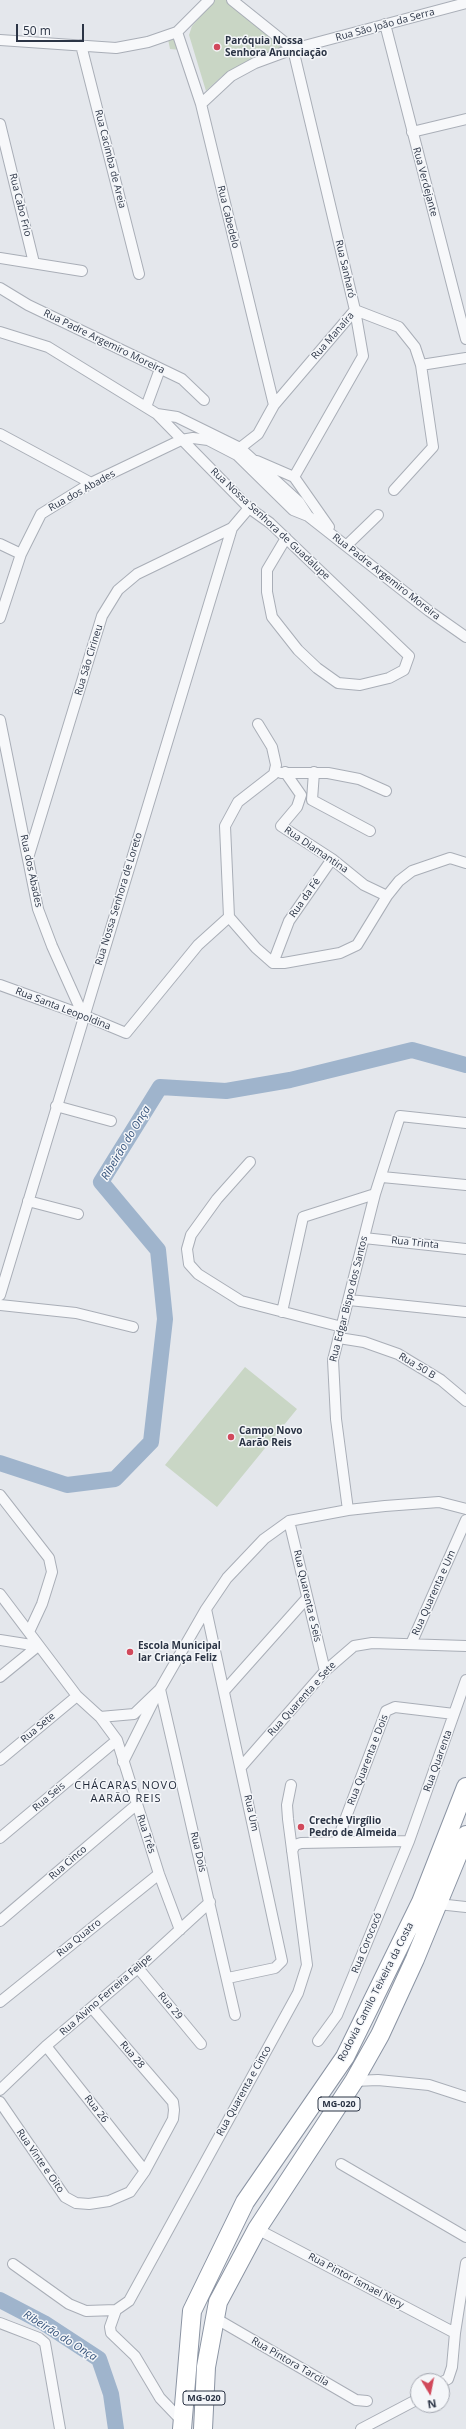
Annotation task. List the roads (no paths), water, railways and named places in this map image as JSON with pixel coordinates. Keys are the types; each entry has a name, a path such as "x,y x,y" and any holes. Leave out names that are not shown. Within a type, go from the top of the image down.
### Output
{"highway":[{"name":"Rodovia Camilo Teixeira da Costa","path":"182,2425 192,2311 245,2202 345,2057 421,1902 466,1787"},
{"name":"Rodovia Camilo Teixeira da Costa","path":"203,2429 206,2367 218,2302 257,2229 354,2081 380,2035 438,1904 466,1835"}],"street":[{"path":"0,40 116,48 148,42 177,32 209,0"},
{"path":"232,0 293,49"},
{"name":"Rua São João da Serra","path":"201,104 231,76 255,63 293,49 385,24 445,4 466,3"},
{"name":"Rua Verdejante","path":"385,24 466,339"},
{"name":"Rua Cabedelo","path":"177,32 201,104 274,405"},
{"name":"Rua Cacimba de Areia","path":"81,45 139,274"},
{"name":"Rua Sanharó","path":"293,49 355,310 363,356 294,477"},
{"path":"412,132 466,119"},
{"name":"Rua Cabo Frio","path":"0,124 34,263"},
{"path":"0,258 82,271"},
{"name":"Rua Padre Argemiro Moreira","path":"0,288 28,305 182,379 204,400"},
{"name":"Rua Manaíra","path":"240,448 258,434 274,405 355,310 399,327 415,347 421,365 433,446 394,490"},
{"name":"Rua Nossa Senhora de Guadalupe","path":"0,332 48,347 157,414 249,508 286,538 409,656 404,670 389,678 360,685 338,683 317,668 298,650 272,617 267,592 266,570 286,538"},
{"path":"421,365 466,358"},
{"path":"146,407 160,369"},
{"name":"Rua Padre Argemiro Moreira","path":"157,414 177,417 240,448 299,502 308,516"},
{"path":"0,434 91,483"},
{"name":"Rua Padre Argemiro Moreira","path":"181,440 193,438 208,440 237,455 293,510 308,516 429,611 466,637"},
{"name":"Rua dos Abades","path":"0,618 21,554 41,514 91,483 181,440"},
{"name":"Rua Padre Argemiro Moreira","path":"254,460 294,477"},
{"path":"294,477 338,539"},
{"name":"Rua Nossa Senhora de Loreto","path":"0,1295 83,1015 232,528 249,508"},
{"path":"347,546 378,515"},
{"name":"Rua São Cirineu","path":"28,858 102,616 118,590 137,574 232,528"},
{"path":"0,544 21,554"},
{"name":"Rua dos Abades","path":"0,720 38,908 52,946 83,1015"},
{"path":"258,724 272,747 276,765 274,774"},
{"path":"386,791 359,779 314,772 285,772 274,774 238,802 224,826 229,917 256,948 274,962 284,963 340,953 357,945 387,896 399,881 412,871 450,858 466,863"},
{"name":"Rua Diamantina","path":"285,772 301,795 297,807 281,826 332,859 364,885 387,896"},
{"path":"314,772 312,800 370,831"},
{"name":"Rua da Fé","path":"274,962 289,921 332,859"},
{"name":"Rua Santa Leopoldina","path":"0,985 83,1015 126,1033 198,945 229,917"},
{"path":"56,1106 111,1121"},
{"name":"Rua Edgar Bispo dos Santos","path":"348,1510 336,1419 333,1360 375,1194 382,1177 400,1116 466,1123"},
{"path":"250,1162 217,1199 191,1235 187,1249 189,1264 198,1274 241,1301 342,1327"},
{"path":"382,1177 466,1185"},
{"path":"282,1312 303,1218 375,1194"},
{"path":"28,1201 78,1214"},
{"name":"Rua Trinta","path":"364,1238 466,1249"},
{"path":"348,1300 466,1312"},
{"path":"0,1305 76,1313 133,1327"},
{"name":"Rua 50 B","path":"339,1338 364,1342 398,1354 441,1380 466,1401"},
{"path":"0,1495 49,1558 52,1572 42,1604 29,1632"},
{"path":"123,1762 160,1689 206,1609 227,1578 264,1539 290,1521 348,1510 439,1502 466,1509"},
{"name":"Rua Quarenta e Um","path":"411,1644 466,1520"},
{"name":"Rua Quarenta e Seis","path":"290,1521 325,1671"},
{"name":"Rua Três","path":"0,1594 77,1696 100,1717 116,1740 159,1874 180,1930"},
{"path":"225,1690 307,1598"},
{"name":"Rua Um","path":"206,1609 242,1767 282,1961 275,1968 228,1978"},
{"path":"0,1640 38,1646"},
{"name":"Rua Quarenta e Sete","path":"242,1767 325,1671 354,1646 372,1643 466,1646"},
{"path":"0,1677 38,1646"},
{"name":"Rua Quarenta","path":"409,1841 466,1680"},
{"path":"100,1717 134,1714 160,1689"},
{"name":"Rua Dois","path":"160,1689 228,1978 235,2015"},
{"name":"Rua Sete","path":"0,1760 77,1696"},
{"name":"Rua Quarenta e Dois","path":"337,1841 386,1711 395,1707 454,1714"},
{"name":"Rua Seis","path":"0,1838 116,1740"},
{"name":"Rua Quarenta e Cinco","path":"116,2310 129,2301 298,1993 308,1965 287,1805 291,1785"},
{"name":"Rua Cinco","path":"0,1922 136,1805"},
{"path":"292,1852 295,1845 301,1843 337,1841 409,1841"},
{"name":"Rua Corococó","path":"318,2041 338,2015 409,1841"},
{"name":"Rua Quatro","path":"0,2002 159,1874"},
{"name":"Rua Alvino Ferreira Felipe","path":"1,2088 46,2046 138,1968 210,1902"},
{"path":"438,1904 466,1907"},
{"name":"Rua 29","path":"138,1968 201,2044"},
{"name":"Rua 28","path":"92,2008 173,2102"},
{"name":"Rua 26","path":"46,2046 145,2171"},
{"path":"354,2081 378,2080 429,2085 466,2097"},
{"name":"Rua Vinte e Oito","path":"0,2102 65,2197 76,2203 90,2204 109,2201 130,2192 145,2171 172,2119 174,2110 173,2102"},
{"path":"340,2164 466,2236"},
{"name":"Rua Pintor Ismael Nery","path":"257,2229 455,2333"},
{"path":"449,2373 452,2367 455,2333 466,2263"},
{"path":"13,2264 69,2304 86,2311 116,2310 110,2327 111,2333 135,2356 160,2398 182,2425"},
{"name":"Rua Pintora Tarcila","path":"215,2318 356,2400 367,2401"},
{"path":"0,2323 39,2338 44,2344 60,2429"},
{"path":"361,2429 410,2403"}],"waterway":[{"name":"Ribeirão do Onça","path":"0,1463 67,1485 115,1479 151,1442 165,1319 158,1250 101,1182 160,1087 226,1091 290,1080 412,1050 466,1065"},
{"name":"Ribeirão do Onça","path":"0,2300 44,2323 99,2359 111,2394 116,2429"}],"place":[{"name":"Paróquia Nossa Senhora Anunciação","path":"217,47"},
{"name":"Campo Novo Aarão Reis","path":"231,1437"},
{"name":"Escola Municipal lar Criança Feliz","path":"130,1652"},
{"name":"Creche Virgílio Pedro de Almeida","path":"301,1827"}],"district":[{"name":"CHÁCARAS NOVO AARÃO REIS","path":"126,1792"}]}
